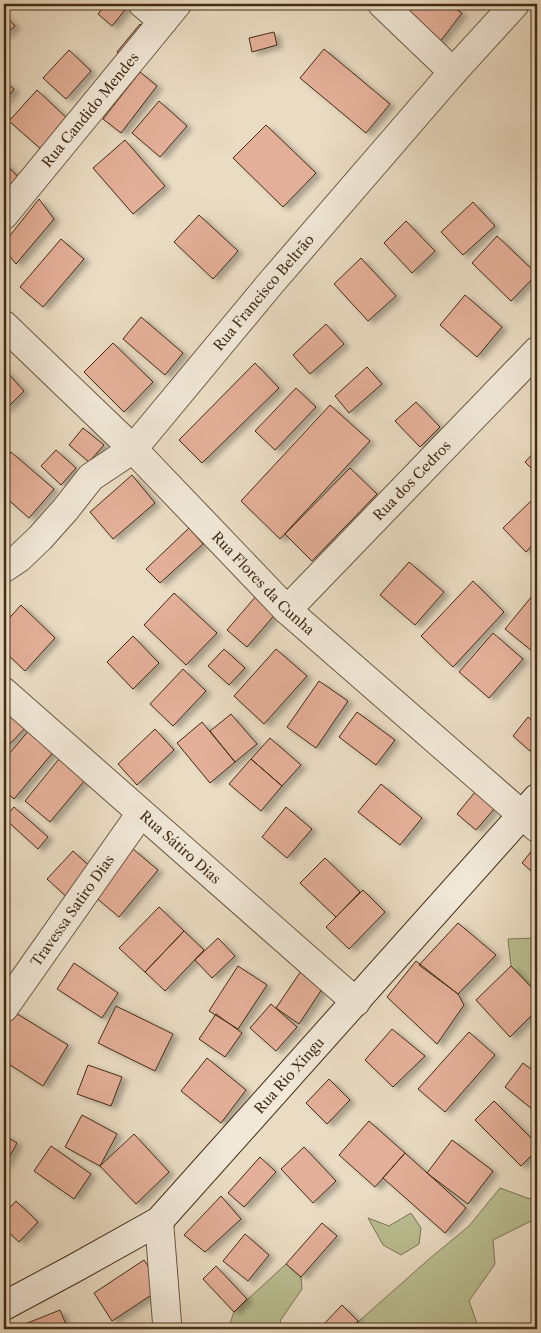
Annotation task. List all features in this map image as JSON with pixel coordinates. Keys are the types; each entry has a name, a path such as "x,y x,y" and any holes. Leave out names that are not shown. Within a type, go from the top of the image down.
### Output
{"street":[{"path":"382,4 453,72"},
{"name":"Rua Francisco Beltrão","path":"4,568 19,558 40,538 91,477 133,449 270,284 453,72 515,4"},
{"name":"Rua Candido Mendes","path":"4,215 161,9"},
{"name":"Rua Flores da Cunha","path":"4,325 133,449 287,610 532,814"},
{"name":"Rua dos Cedros","path":"287,610 537,351"},
{"name":"Rua Sátiro Dias","path":"4,692 356,1002"},
{"name":"Travessa Satiro Dias","path":"4,1008 141,813"},
{"name":"Rua Rio Xingu","path":"4,1306 159,1221 328,1031 532,814"},
{"path":"159,1221 166,1329"}],"green space":[{"path":"537,938 537,993 511,966 508,939"},
{"path":"537,1187 537,1218 493,1240 495,1264 469,1301 479,1329 350,1329 469,1226 500,1188 530,1199"},
{"path":"411,1213 421,1228 419,1244 401,1255 383,1245 368,1218 389,1226"},
{"path":"286,1264 301,1277 302,1289 280,1321 288,1329 228,1329 234,1312"}],"building":[{"path":"106,4 129,5 112,26 98,14"},
{"path":"414,4 448,4 462,13 439,43 409,11"},
{"path":"4,14 15,26 4,36"},
{"path":"140,24 144,27 121,56 117,52"},
{"path":"274,32 277,45 252,52 249,38"},
{"path":"324,49 390,104 366,133 300,78"},
{"path":"69,50 91,71 66,99 43,78"},
{"path":"140,72 157,86 121,133 103,119"},
{"path":"4,81 14,89 4,103"},
{"path":"37,90 70,121 43,151 9,121"},
{"path":"159,101 187,126 160,157 132,133"},
{"path":"266,125 316,173 283,207 233,158"},
{"path":"125,140 165,186 133,214 93,168"},
{"path":"4,162 20,179 4,194"},
{"path":"39,199 54,219 16,264 4,249 4,243"},
{"path":"473,202 495,226 463,255 441,232"},
{"path":"199,215 238,251 213,279 174,242"},
{"path":"406,221 435,251 412,273 384,243"},
{"path":"497,236 537,274 511,301 472,263"},
{"path":"61,239 84,259 43,307 20,287"},
{"path":"361,258 396,296 368,321 334,284"},
{"path":"465,295 502,327 477,357 440,325"},
{"path":"141,317 183,353 165,375 123,339"},
{"path":"326,324 344,344 310,374 293,355"},
{"path":"113,343 153,382 124,412 84,372"},
{"path":"255,363 279,388 202,463 179,440"},
{"path":"367,367 382,384 349,413 335,396"},
{"path":"4,371 24,391 4,411"},
{"path":"296,388 316,407 275,450 255,431"},
{"path":"416,402 440,427 420,447 395,421"},
{"path":"330,405 370,441 280,539 241,501"},
{"path":"83,428 104,445 89,462 69,445"},
{"path":"537,449 537,474 525,462"},
{"path":"56,450 76,468 61,485 41,466"},
{"path":"11,452 54,489 29,518 4,496 4,460"},
{"path":"350,468 377,494 312,561 285,534"},
{"path":"132,475 155,503 113,539 90,512"},
{"path":"534,498 537,501 537,540 526,552 503,528"},
{"path":"189,528 203,544 160,583 146,569"},
{"path":"409,562 444,592 415,625 380,595"},
{"path":"473,581 504,612 453,667 421,636"},
{"path":"537,590 537,655 505,629"},
{"path":"174,593 217,633 186,665 144,625"},
{"path":"257,595 277,612 247,647 227,630"},
{"path":"21,605 55,638 25,671 4,651 4,624"},
{"path":"493,633 523,659 489,698 459,672"},
{"path":"133,636 159,663 133,689 107,662"},
{"path":"224,649 245,668 229,685 208,666"},
{"path":"276,649 307,676 264,724 234,696"},
{"path":"183,669 206,691 173,726 150,704"},
{"path":"319,681 348,701 316,748 287,727"},
{"path":"11,705 30,723 4,750 4,712"},
{"path":"357,712 395,740 376,765 339,737"},
{"path":"231,714 257,744 235,762 210,731"},
{"path":"528,717 537,725 537,743 530,751 513,736"},
{"path":"202,722 235,762 210,783 177,743"},
{"path":"30,729 55,750 14,799 4,790 4,760"},
{"path":"155,729 174,750 137,785 118,764"},
{"path":"270,738 301,765 282,786 251,759"},
{"path":"59,759 85,780 50,822 25,801"},
{"path":"251,759 282,786 261,811 229,784"},
{"path":"381,784 422,818 400,845 358,812"},
{"path":"475,792 494,809 476,830 457,814"},
{"path":"14,807 48,837 38,849 4,818"},
{"path":"286,807 312,829 287,858 262,837"},
{"path":"537,844 537,876 522,863"},
{"path":"133,849 158,870 119,917 94,896"},
{"path":"73,851 95,871 69,899 47,879"},
{"path":"325,858 360,892 336,917 300,883"},
{"path":"363,890 385,912 349,949 326,927"},
{"path":"159,907 184,931 145,972 119,948"},
{"path":"458,923 496,955 458,994 419,965"},
{"path":"184,931 204,950 165,991 145,972"},
{"path":"218,938 235,956 212,978 195,960"},
{"path":"416,961 458,994 464,1005 437,1044 387,997"},
{"path":"74,963 118,993 102,1018 57,989"},
{"path":"238,966 267,985 238,1029 209,1011"},
{"path":"511,966 537,993 537,1010 510,1037 476,1000"},
{"path":"301,971 324,986 299,1024 276,1008"},
{"path":"271,1004 297,1027 276,1051 250,1028"},
{"path":"116,1006 173,1034 155,1071 98,1043"},
{"path":"14,1012 68,1045 43,1086 4,1061 4,1029"},
{"path":"216,1014 242,1033 225,1057 199,1039"},
{"path":"392,1029 425,1056 393,1087 365,1060"},
{"path":"469,1032 495,1055 445,1112 418,1089"},
{"path":"207,1058 246,1090 221,1123 181,1091"},
{"path":"523,1063 537,1074 537,1113 505,1087"},
{"path":"88,1065 122,1077 111,1106 77,1094"},
{"path":"329,1079 350,1100 327,1124 306,1103"},
{"path":"494,1101 537,1144 537,1150 521,1166 475,1120"},
{"path":"82,1115 117,1134 100,1166 65,1147"},
{"path":"369,1121 405,1153 375,1187 339,1155"},
{"path":"134,1134 169,1172 136,1204 100,1166"},
{"path":"4,1135 17,1143 4,1167"},
{"path":"452,1140 493,1171 468,1204 427,1173"},
{"path":"51,1146 91,1174 74,1199 34,1171"},
{"path":"304,1147 336,1181 313,1203 281,1169"},
{"path":"405,1153 466,1208 445,1233 383,1178"},
{"path":"260,1157 276,1172 244,1207 228,1193"},
{"path":"221,1196 241,1219 205,1252 184,1235"},
{"path":"16,1201 38,1222 19,1242 4,1228 4,1214"},
{"path":"322,1223 337,1236 301,1277 286,1264"},
{"path":"245,1234 269,1255 248,1281 223,1261"},
{"path":"144,1260 162,1288 112,1321 94,1293"},
{"path":"216,1266 247,1299 234,1312 203,1279"},
{"path":"342,1305 358,1321 350,1329 319,1329"},
{"path":"60,1310 68,1329 15,1328"}]}
